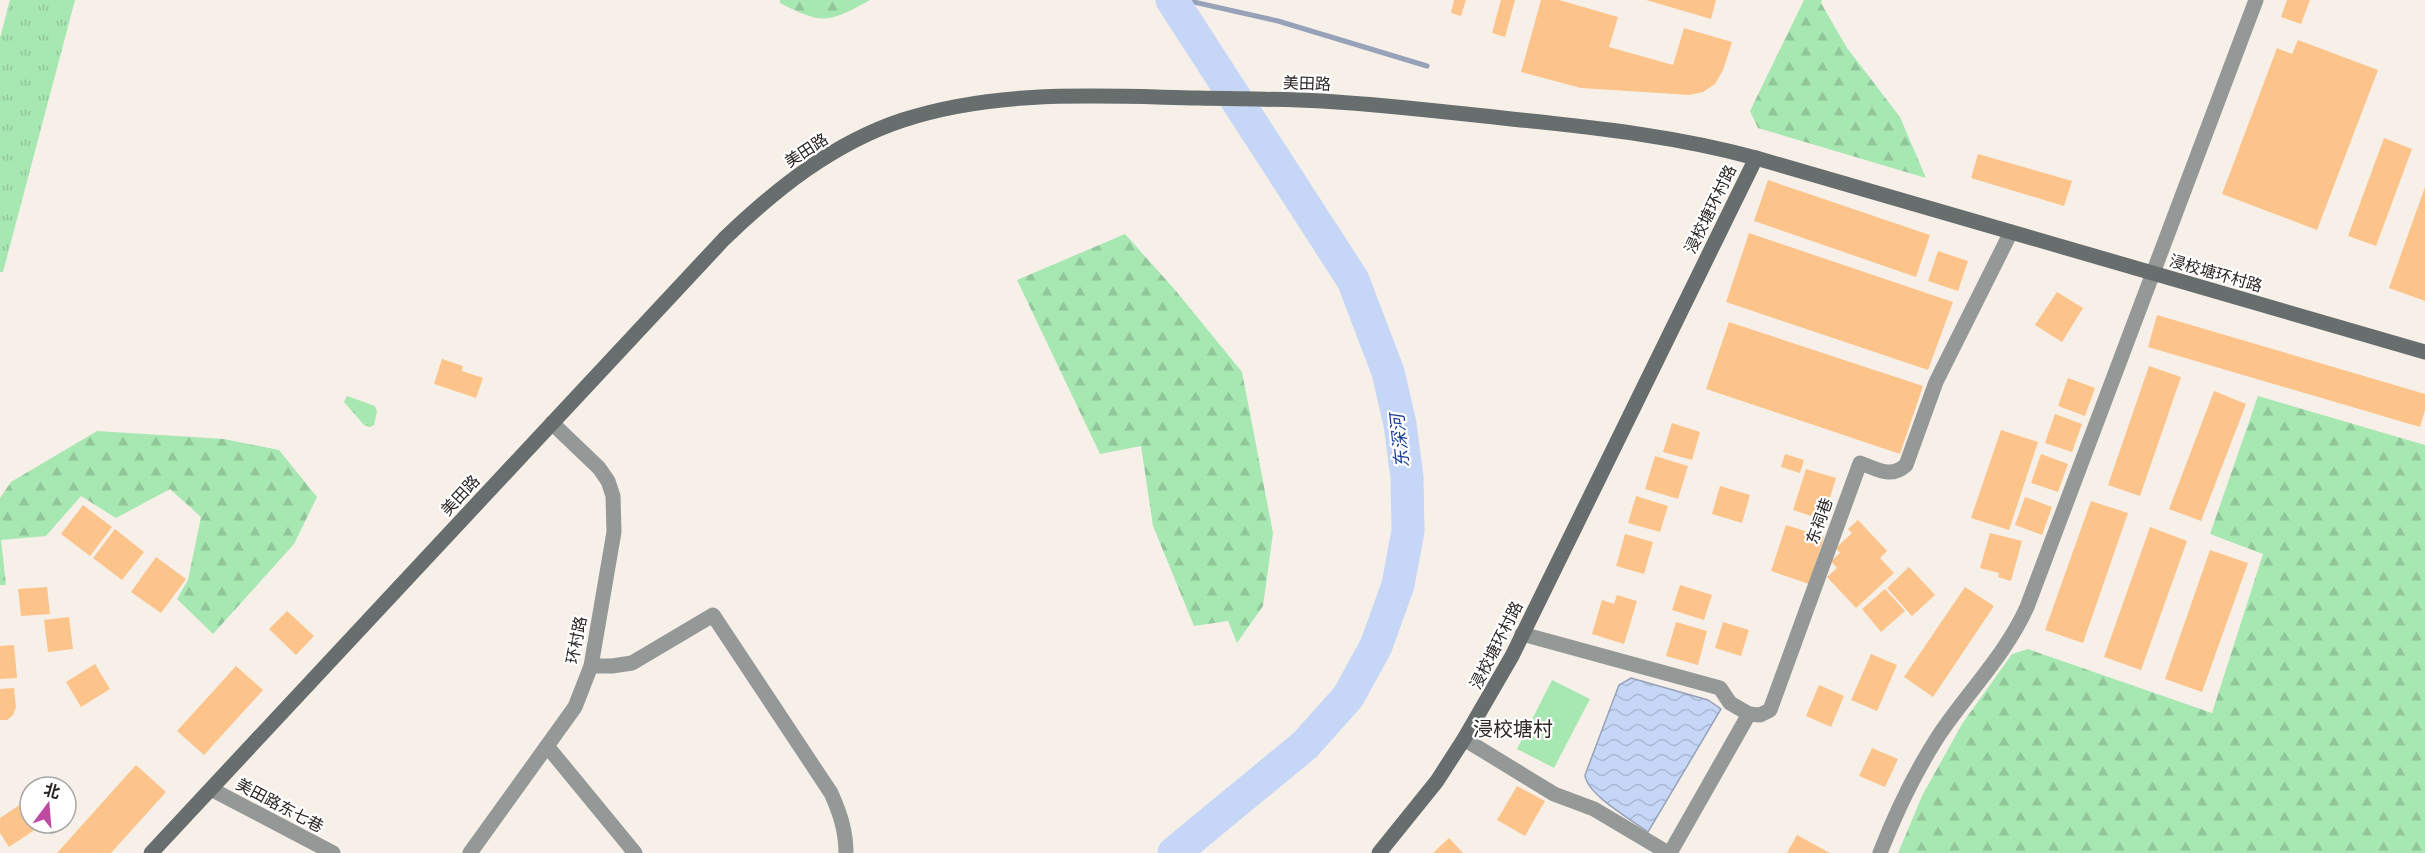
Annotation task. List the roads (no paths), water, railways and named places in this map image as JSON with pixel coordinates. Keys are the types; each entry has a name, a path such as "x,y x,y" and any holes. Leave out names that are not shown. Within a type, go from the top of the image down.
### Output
{"street":[{"path":"1880,853 1912,780 1938,736 2015,634 2027,607 2256,0"},
{"name":"美田路","path":"151,853 717,248 762,203 805,170 850,143 901,121 951,106 1006,98 1113,96 1321,101 1439,111 1599,128 1676,140 1756,158"},
{"name":"浸校塘环村路","path":"1379,853 1437,781 1464,739 1522,634 1756,158 2425,352"},
{"name":"东祠巷","path":"1749,714 1760,715 1770,710 1860,463 1889,473 1898,472 1906,465 1936,382 2011,232"},
{"name":"环村路","path":"470,853 575,707 591,666 614,532 613,496 608,481 599,468 552,423"},
{"path":"591,666 632,663 713,615 831,793 841,814 846,835 846,853"},
{"path":"1464,739 1554,794 1594,809 1669,853 1749,714 1730,703 1720,688 1522,634"},
{"path":"547,746 635,853"},
{"name":"美田路东七巷","path":"211,789 333,853"}],"water":[{"path":"1631,678 1708,700 1721,709 1648,832 1593,791 1585,775 1619,685"}],"waterway":[{"name":"东深河","path":"1172,0 1353,280 1388,372 1400,424 1407,477 1408,531 1398,585 1376,646 1348,697 1305,745 1174,853"},
{"path":"1185,0 1278,21 1427,66"}],"district":[{"name":"浸校塘村","path":"1513,729"}]}
